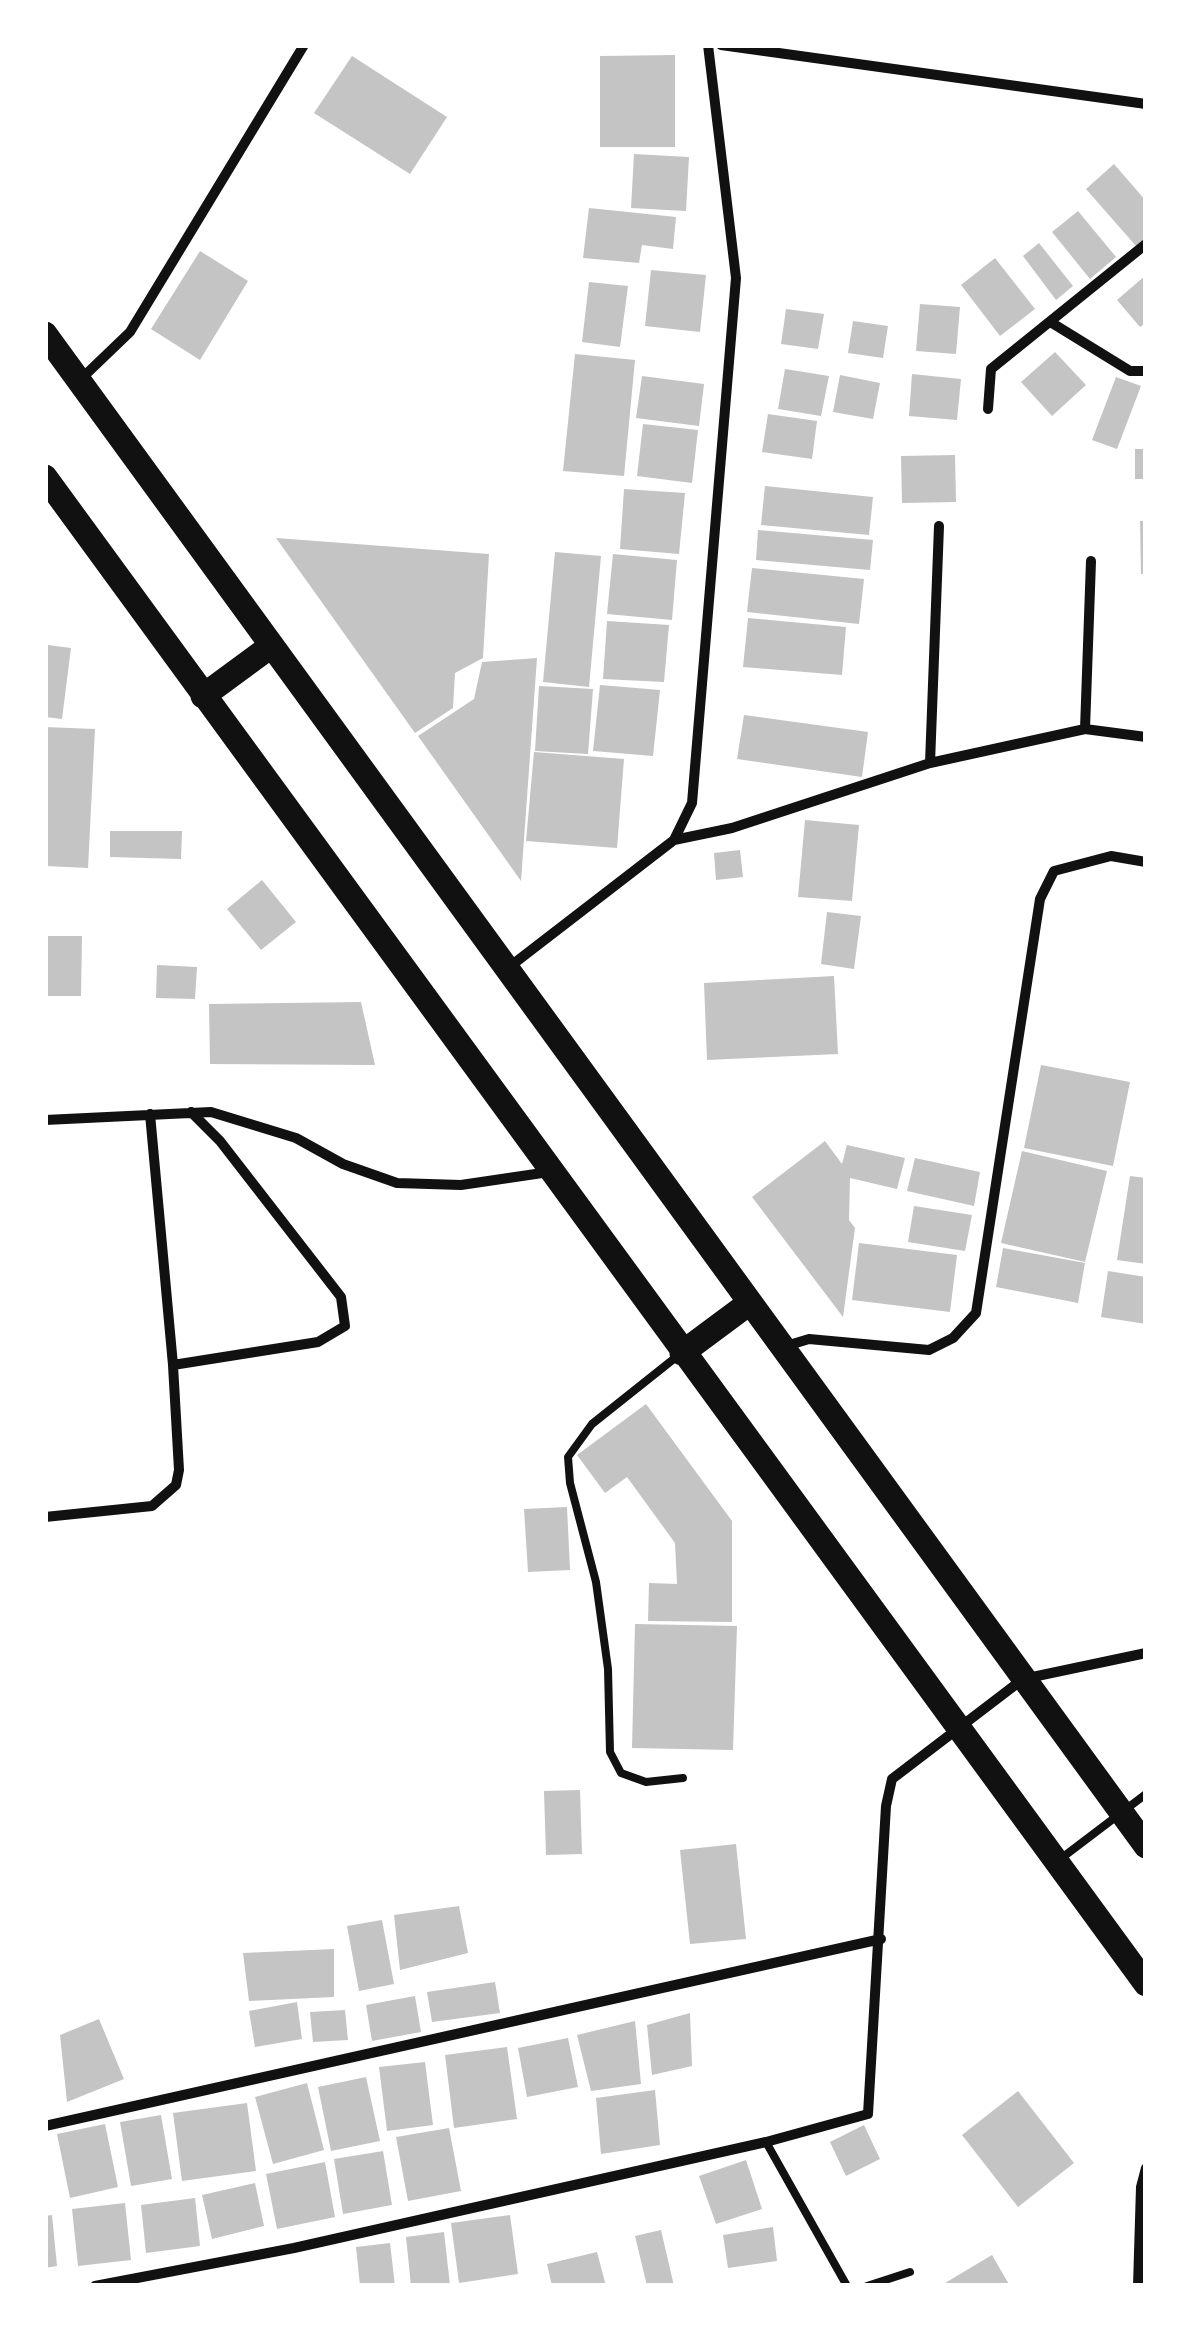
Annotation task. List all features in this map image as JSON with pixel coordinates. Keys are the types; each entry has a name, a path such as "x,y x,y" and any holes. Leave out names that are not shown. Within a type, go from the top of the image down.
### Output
{"main road":[{"path":"45,334 1146,1846"},
{"path":"45,477 1146,1984"},
{"path":"203,696 271,646"},
{"path":"682,1353 748,1304"}],"street":[{"path":"79,381 130,332 304,45"},
{"path":"674,840 692,803 736,278 708,45"},
{"path":"720,45 1146,104"},
{"path":"988,410 991,369 1146,244"},
{"path":"1052,323 1130,371 1146,370"},
{"path":"930,764 939,526"},
{"path":"1085,729 1091,561"},
{"path":"507,968 674,840 732,828 930,764 1085,729 1146,737"},
{"path":"780,1348 809,1339 929,1350 953,1338 976,1313 1040,898 1054,871 1111,856 1146,862"},
{"path":"173,1365 318,1342 345,1326 341,1297 220,1141 192,1112"},
{"path":"45,1120 192,1112 252,1122 296,1138 343,1164 396,1183 461,1184 553,1172"},
{"path":"45,1516 152,1506 168,1496 179,1470 150,1114"},
{"path":"95,2286 294,2248 766,2142 868,2114 886,1806 892,1779 1023,1679 1146,1652"},
{"path":"45,2126 880,1939"},
{"path":"1138,2286 1146,2168"}],"lane":[{"path":"682,1353 592,1424 568,1458 570,1483 596,1582 608,1669 610,1752 621,1773 646,1782 682,1778"},
{"path":"1056,1862 1146,1794"},
{"path":"766,2142 846,2286"},
{"path":"866,2286 910,2272"}],"building":[{"path":"675,55 675,147 600,147 600,56"},
{"path":"352,56 447,117 410,174 314,113"},
{"path":"634,154 689,157 686,211 631,208"},
{"path":"1114,164 1146,201 1146,237 1136,246 1086,189"},
{"path":"589,208 676,217 673,249 642,245 639,263 583,258"},
{"path":"1078,211 1116,257 1090,279 1052,232"},
{"path":"1039,243 1073,286 1056,300 1023,256"},
{"path":"200,251 248,281 200,360 151,329"},
{"path":"995,258 1035,309 1000,336 961,285"},
{"path":"651,270 706,275 700,332 645,326"},
{"path":"1146,275 1146,323 1140,327 1117,300"},
{"path":"589,282 628,286 620,347 582,342"},
{"path":"920,304 960,307 956,354 916,351"},
{"path":"786,309 824,314 818,349 781,344"},
{"path":"853,321 888,326 883,358 848,353"},
{"path":"1055,352 1086,385 1052,416 1021,382"},
{"path":"575,354 635,360 624,476 563,471"},
{"path":"785,369 829,376 821,416 778,409"},
{"path":"912,374 961,379 957,420 909,416"},
{"path":"840,375 880,383 873,419 833,412"},
{"path":"642,376 704,384 699,426 636,418"},
{"path":"1116,377 1141,386 1117,449 1092,440"},
{"path":"768,414 817,421 812,459 762,452"},
{"path":"643,424 698,430 692,483 637,476"},
{"path":"1135,449 1146,449 1146,479 1135,479"},
{"path":"955,455 956,502 902,503 901,456"},
{"path":"765,486 873,497 869,535 761,525"},
{"path":"624,489 685,493 679,554 620,549"},
{"path":"1140,521 1146,521 1146,574 1141,574"},
{"path":"758,530 873,540 870,570 756,560"},
{"path":"276,538 489,554 483,658 455,673 453,708 415,733"},
{"path":"555,552 601,556 589,687 543,682"},
{"path":"613,554 677,560 672,620 607,614"},
{"path":"752,568 864,579 859,624 747,612"},
{"path":"748,618 846,627 842,675 743,667"},
{"path":"607,621 669,625 664,682 603,679"},
{"path":"48,645 71,648 62,719 45,717"},
{"path":"537,658 521,881 418,736 474,699 482,662"},
{"path":"600,685 660,690 653,756 593,751"},
{"path":"539,686 593,689 588,754 535,751"},
{"path":"744,715 868,732 862,777 737,759"},
{"path":"45,727 95,729 88,868 45,866"},
{"path":"534,752 624,759 617,848 526,841"},
{"path":"805,820 859,825 852,901 798,897"},
{"path":"110,831 182,831 181,859 110,857"},
{"path":"740,850 743,877 716,880 714,853"},
{"path":"262,880 296,922 261,950 227,909"},
{"path":"827,912 861,916 854,969 821,964"},
{"path":"45,936 82,936 81,996 45,996"},
{"path":"157,965 197,967 195,999 156,998"},
{"path":"834,976 838,1054 707,1060 704,983"},
{"path":"361,1002 375,1065 210,1064 209,1004"},
{"path":"1041,1065 1130,1082 1113,1166 1024,1148"},
{"path":"825,1141 842,1164 847,1145 905,1158 897,1189 850,1178 849,1220 855,1228 843,1317 752,1197"},
{"path":"1022,1151 1107,1171 1085,1262 1001,1243"},
{"path":"915,1158 980,1172 974,1206 907,1191"},
{"path":"1130,1176 1146,1178 1146,1264 1117,1260"},
{"path":"914,1206 972,1215 965,1251 908,1242"},
{"path":"859,1243 957,1255 950,1312 852,1300"},
{"path":"1003,1248 1085,1263 1078,1303 996,1287"},
{"path":"1108,1271 1146,1277 1146,1324 1101,1317"},
{"path":"646,1404 732,1521 732,1622 648,1621 649,1583 677,1584 675,1543 627,1477 605,1493 577,1455"},
{"path":"567,1507 570,1570 528,1572 524,1509"},
{"path":"635,1624 737,1626 733,1750 632,1748"},
{"path":"580,1790 582,1854 546,1855 544,1791"},
{"path":"736,1844 746,1939 690,1944 680,1850"},
{"path":"459,1906 468,1953 400,1970 394,1915"},
{"path":"382,1920 394,1984 359,1991 347,1926"},
{"path":"334,1949 334,1997 249,2001 243,1953"},
{"path":"495,1982 500,2013 432,2022 427,1992"},
{"path":"415,1996 421,2032 372,2041 366,2005"},
{"path":"297,2002 302,2039 255,2047 249,2011"},
{"path":"345,2010 348,2040 313,2042 310,2012"},
{"path":"690,2013 692,2066 652,2075 647,2025"},
{"path":"99,2019 124,2079 67,2102 60,2035"},
{"path":"635,2021 641,2084 591,2091 577,2035"},
{"path":"568,2038 578,2087 527,2097 518,2048"},
{"path":"507,2047 517,2119 454,2128 445,2055"},
{"path":"425,2062 433,2125 387,2131 379,2067"},
{"path":"366,2077 380,2141 331,2151 318,2087"},
{"path":"307,2083 324,2150 273,2164 255,2097"},
{"path":"655,2090 660,2145 601,2154 596,2098"},
{"path":"1018,2091 1074,2163 1018,2207 962,2135"},
{"path":"247,2103 256,2171 182,2181 173,2113"},
{"path":"161,2115 172,2179 131,2186 120,2122"},
{"path":"105,2124 118,2187 70,2198 57,2134"},
{"path":"864,2125 880,2159 846,2176 830,2142"},
{"path":"449,2128 461,2191 408,2201 396,2137"},
{"path":"383,2151 392,2205 343,2214 334,2159"},
{"path":"746,2160 762,2209 716,2224 699,2176"},
{"path":"325,2162 335,2217 277,2229 266,2174"},
{"path":"255,2183 264,2226 212,2239 202,2195"},
{"path":"195,2198 200,2246 146,2253 141,2205"},
{"path":"125,2203 131,2260 78,2266 72,2209"},
{"path":"52,2215 57,2266 45,2268 45,2216"},
{"path":"510,2215 518,2274 459,2283 451,2223"},
{"path":"773,2227 777,2261 728,2268 723,2235"},
{"path":"661,2230 674,2286 647,2286 635,2236"},
{"path":"444,2232 450,2285 411,2286 406,2237"},
{"path":"390,2243 395,2286 360,2286 356,2247"},
{"path":"597,2252 606,2286 552,2286 547,2264"},
{"path":"992,2255 1010,2286 940,2286"}]}
